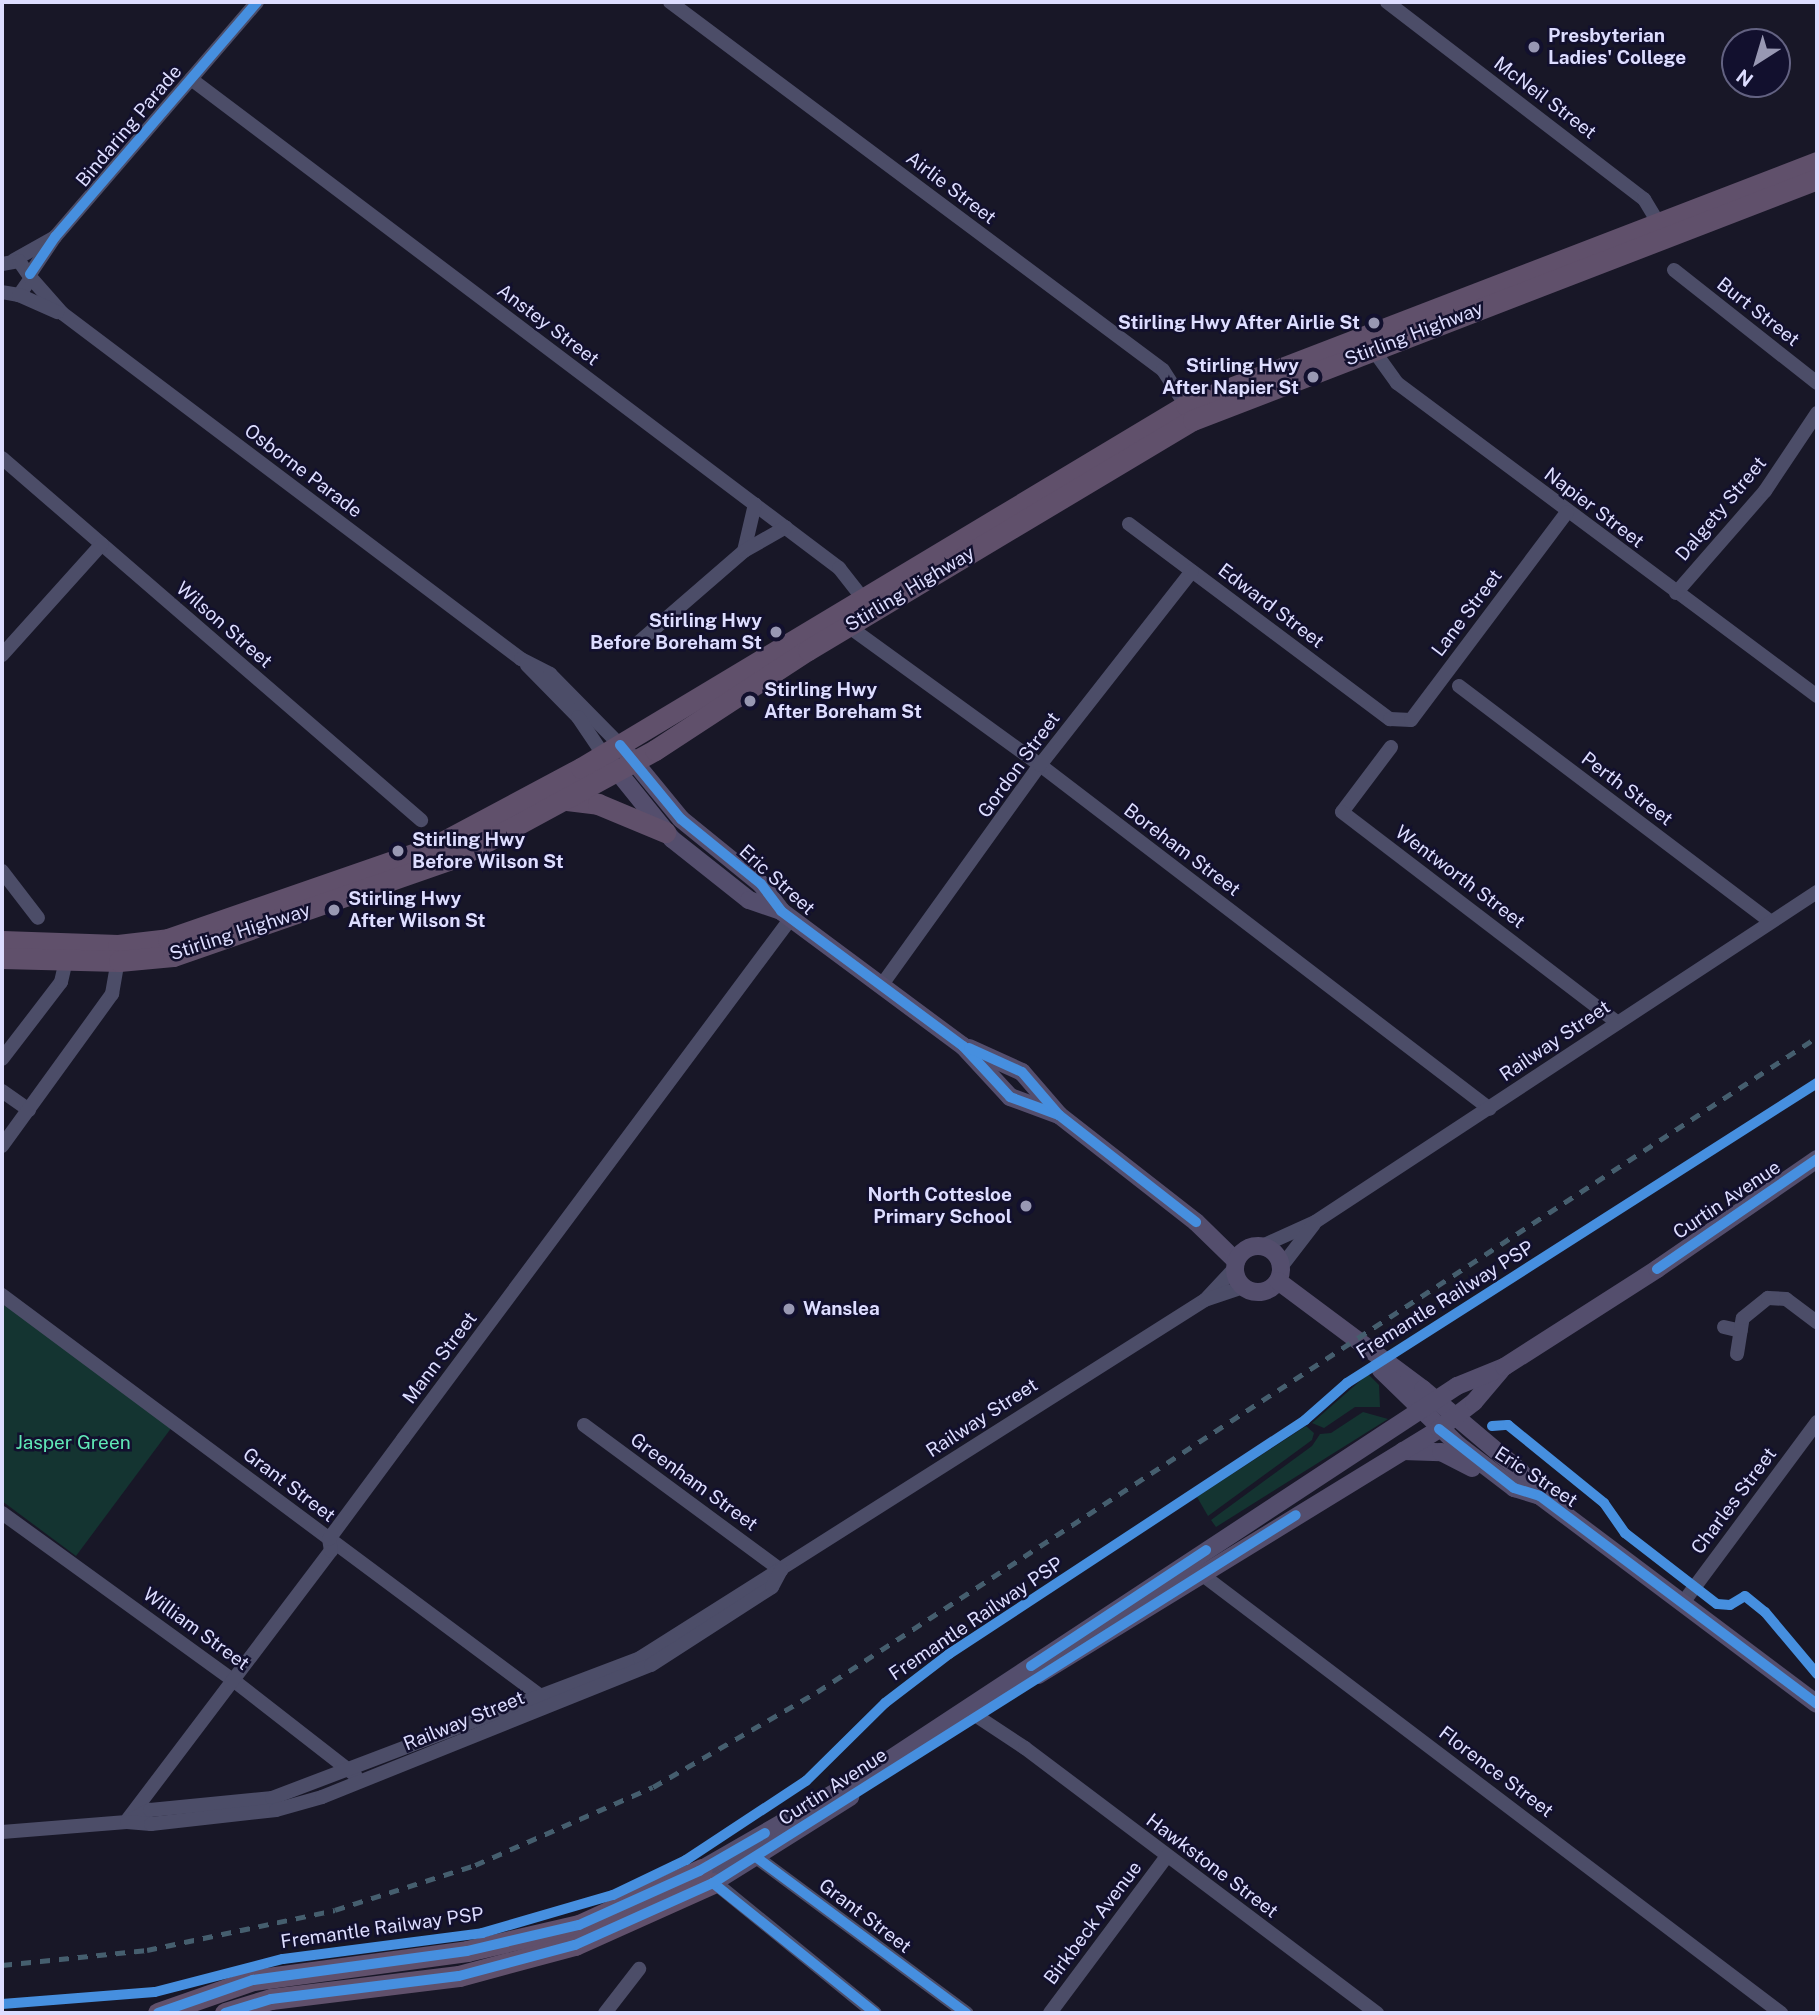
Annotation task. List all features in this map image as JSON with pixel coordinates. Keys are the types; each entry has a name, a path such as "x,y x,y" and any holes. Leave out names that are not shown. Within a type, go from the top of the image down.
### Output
{"highway":[{"name":"Stirling Highway","path":"1662,231 1817,162"},
{"name":"Stirling Highway","path":"118,953 168,939 431,848 868,605 1190,412 1662,231 1817,179"},
{"name":"Stirling Highway","path":"2,958 68,952 173,956 458,857 567,800 855,631 868,605"},
{"path":"567,800 598,804 665,832"},
{"name":"Stirling Highway","path":"2,942 68,952"},
{"name":"Curtin Avenue","path":"158,2013 253,1980 467,1951 579,1925 708,1876"},
{"name":"Curtin Avenue","path":"225,2013 271,1999 459,1976 575,1945 708,1876"}],"main road":[{"name":"Eric Street","path":"611,750 681,819 761,884 786,914 963,1046 1010,1097 1059,1115"},
{"name":"Eric Street","path":"626,766 665,832 749,900 786,914"},
{"name":"Eric Street","path":"963,1046 1022,1072 1059,1115 1244,1256 1275,1253 1277,1279 1322,1320 1387,1370 1437,1401 1520,1471 1540,1496"},
{"name":"Curtin Avenue","path":"708,1876 869,1773 976,1709 1193,1567 1457,1386 1504,1367 1816,1163"},
{"path":"1244,1256 1243,1287 1260,1293 1277,1279"},
{"name":"Curtin Avenue","path":"1193,1567 1439,1429 1455,1417 1504,1367"},
{"name":"Eric Street","path":"1387,1370 1439,1429 1505,1481 1540,1496 1817,1704"},
{"path":"1402,1451 1441,1452 1492,1483 1505,1481"}],"street":[{"name":"Bindaring Parade","path":"7,294 30,276 54,237 257,2"},
{"name":"Airlie Street","path":"670,2 1157,365 1190,412"},
{"name":"McNeil Street","path":"1387,2 1644,199 1662,231"},
{"name":"Anstey Street","path":"191,79 839,568 868,605"},
{"name":"Bindaring Parade","path":"8,262 54,237"},
{"name":"Osborne Parade","path":"8,262 24,264 30,276 62,313 522,659 559,681 611,750"},
{"name":"Burt Street","path":"1674,271 1817,383"},
{"name":"Osborne Parade","path":"7,294 62,313"},
{"name":"Napier Street","path":"1369,343 1396,383 1817,696"},
{"name":"Dalgety Street","path":"1676,593 1765,491 1817,413"},
{"name":"Wilson Street","path":"2,458 421,820"},
{"path":"744,551 755,504"},
{"name":"Lane Street","path":"1390,719 1411,720 1567,512"},
{"name":"Edward Street","path":"1129,524 1390,719"},
{"path":"639,642 744,551 786,527"},
{"path":"2,655 102,544"},
{"name":"Gordon Street","path":"881,986 1040,765 1192,571"},
{"name":"Boreham Street","path":"855,631 1040,765 1490,1109"},
{"name":"Perth Street","path":"1459,686 1771,922"},
{"name":"Wentworth Street","path":"1391,747 1342,812 1618,1023"},
{"path":"2,870 38,918"},
{"name":"Railway Street","path":"1205,1300 1244,1256 1315,1223 1817,892"},
{"name":"Mann Street","path":"127,1822 331,1551 329,1539 786,914"},
{"path":"2,1059 61,982 68,952"},
{"path":"2,1146 112,995 118,953"},
{"path":"2,1091 29,1110"},
{"name":"Railway Street","path":"1277,1279 1315,1223"},
{"name":"Railway Street","path":"127,1822 150,1810 272,1798 651,1665 772,1587 781,1570 1205,1300 1243,1287"},
{"name":"Grant Street","path":"2,1295 547,1701"},
{"path":"1737,1354 1741,1331 1749,1311 1777,1297 1817,1322"},
{"path":"1724,1327 1741,1331"},
{"name":"Charles Street","path":"1682,1604 1817,1422"},
{"name":"Greenham Street","path":"584,1425 781,1570"},
{"name":"William Street","path":"2,1513 233,1680 364,1782"},
{"name":"Florence Street","path":"1193,1567 1781,2013"},
{"name":"Railway Street","path":"2,1832 127,1822 151,1824 276,1810 364,1782 547,1701"},
{"name":"Hawkstone Street","path":"976,1709 1377,2013"},
{"name":"Grant Street","path":"749,1852 966,2013"},
{"name":"Birkbeck Avenue","path":"1050,2013 1167,1856"},
{"path":"708,1876 875,2013"},
{"path":"606,2013 639,1969"}],"green space":[{"name":"Jasper Green","path":"2,1301 172,1427 76,1556 2,1501"},
{"path":"1368,1374 1379,1385 1380,1407 1355,1407 1324,1428 1312,1423"},
{"path":"1363,1412 1388,1419 1216,1527 1211,1520 1312,1446 1320,1434 1331,1433"},
{"path":"1306,1426 1314,1433 1312,1440 1208,1516 1197,1497"}],"railway":[{"path":"2,1965 147,1950 335,1910 475,1865 653,1787 817,1692 1817,1037"}],"cycle path":[{"path":"30,274 55,237 257,2"},
{"path":"620,745 681,819 761,884 781,911 963,1046 1010,1097 1059,1115 1196,1222"},
{"path":"969,1048 1022,1072 1059,1115"},
{"name":"Fremantle Railway PSP","path":"2,2004 155,1992 283,1959 482,1933 613,1895 686,1860 806,1781 885,1703 949,1654 1305,1420 1347,1383 1817,1083"},
{"path":"1657,1269 1817,1159"},
{"path":"1492,1426 1508,1425 1604,1503 1625,1533 1717,1604 1730,1605 1745,1596 1765,1612 1817,1674"},
{"path":"1439,1429 1514,1488 1540,1496 1817,1704"},
{"path":"225,2013 271,1999 459,1976 575,1945 713,1883 1296,1515"},
{"path":"1031,1666 1206,1550"},
{"path":"158,2013 253,1980 467,1951 579,1925 699,1871 765,1833"},
{"path":"756,1857 966,2013"},
{"path":"713,1883 875,2013"}],"place":[{"name":"Presbyterian Ladies' College","path":"1534,47"},
{"name":"Stirling Hwy After Airlie St","path":"1374,323"},
{"name":"Stirling Hwy After Napier St","path":"1313,377"},
{"name":"Stirling Hwy Before Boreham St","path":"776,632"},
{"name":"Stirling Hwy After Boreham St","path":"750,701"},
{"name":"Stirling Hwy Before Wilson St","path":"398,851"},
{"name":"Stirling Hwy After Wilson St","path":"334,910"},
{"name":"North Cottesloe Primary School","path":"1026,1206"},
{"name":"Wanslea","path":"789,1309"}]}
